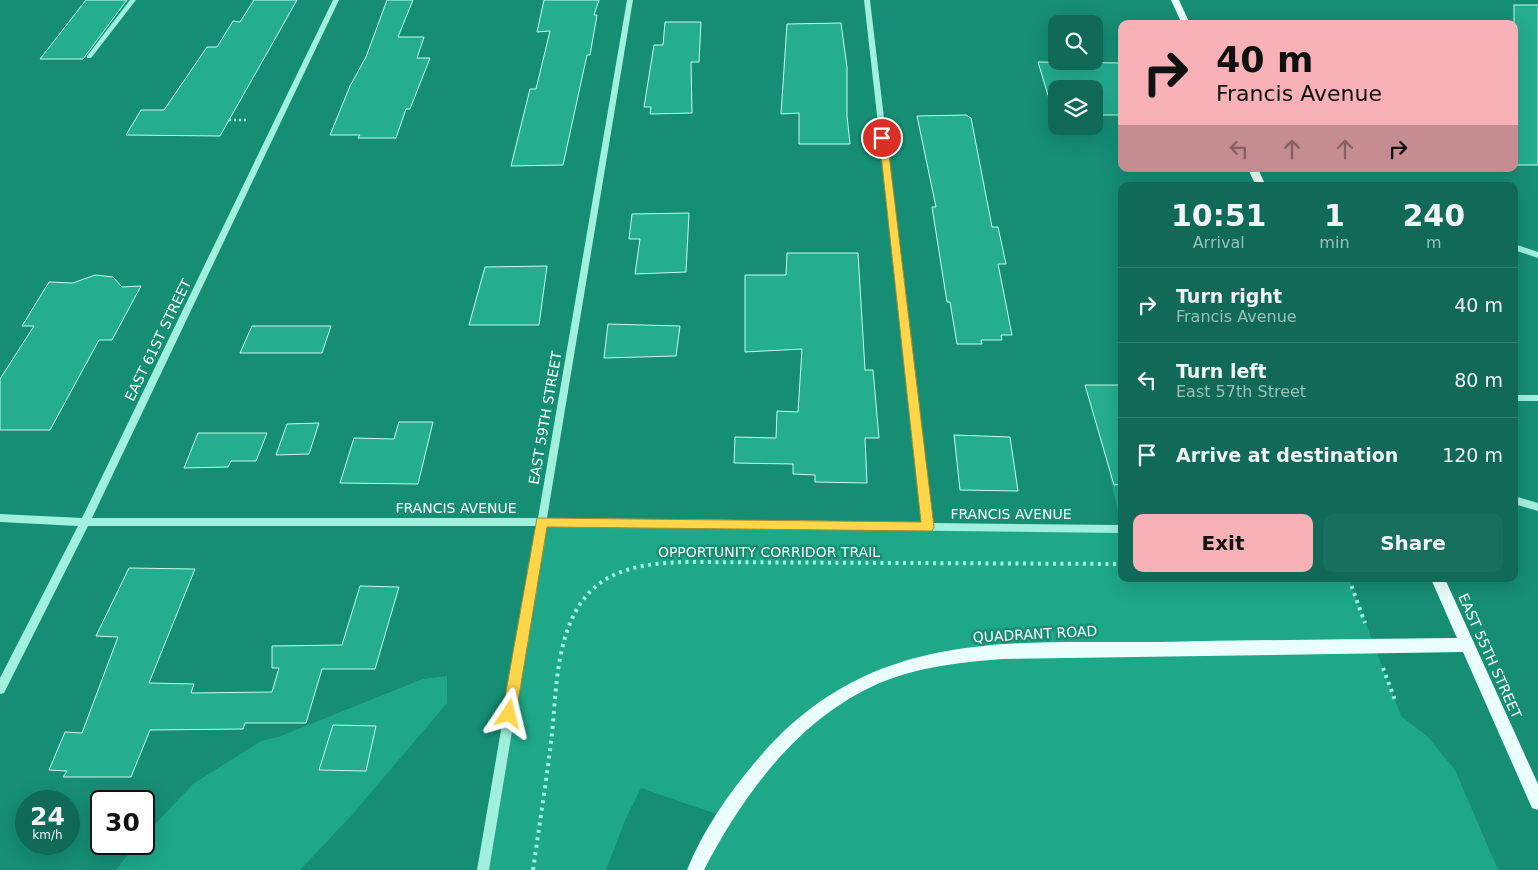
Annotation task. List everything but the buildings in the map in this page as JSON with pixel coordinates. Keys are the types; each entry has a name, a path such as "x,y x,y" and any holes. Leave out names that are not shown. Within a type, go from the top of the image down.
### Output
{"main road":[{"path":"1176,0 1184,20"},
{"name":"EAST 55TH STREET","path":"1439,582 1538,802"},
{"name":"QUADRANT ROAD","path":"695,870 725,816 745,787 788,738 809,719 862,684 916,665 974,654 1041,650 1467,645"}],"street":[{"path":"89,57 133,0"},
{"name":"EAST 61ST STREET","path":"0,689 85,522 336,0"},
{"name":"EAST 59TH STREET","path":"483,870 630,0"},
{"path":"866,0 928,527"},
{"path":"1518,248 1538,255"},
{"path":"1518,398 1538,398"},
{"path":"1518,501 1538,507"},
{"name":"FRANCIS AVENUE","path":"0,518 85,522 542,522 1118,529"}],"path":[{"path":"229,120 249,120"},
{"name":"OPPORTUNITY CORRIDOR TRAIL","path":"533,870 561,667 568,632 579,606 587,595 609,578 634,567 685,562 1118,564"},
{"path":"1350,582 1354,594"}],"green space":[{"path":"1101,439 1118,439 1118,511"},
{"path":"542,522 1118,529 1118,582 1350,582 1401,716 1428,737 1455,770 1498,870 695,870 725,817 641,788 625,820 606,870 483,870"},
{"path":"447,676 447,703 351,816 300,870 116,870 128,855 155,855 155,824 193,784 261,741 281,736 423,679"}],"route":[{"path":"509,714 542,522 928,527 882,138"}]}
